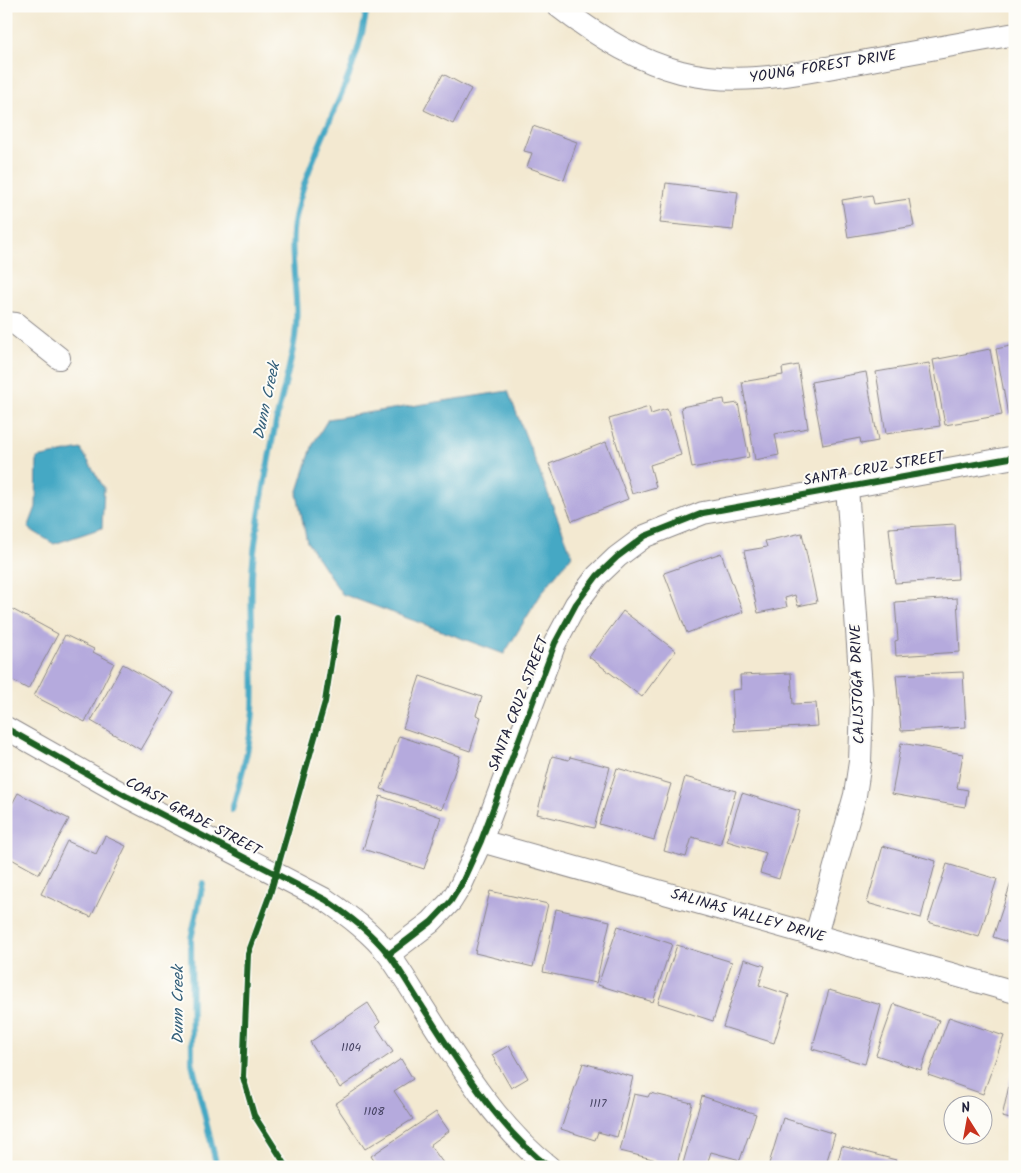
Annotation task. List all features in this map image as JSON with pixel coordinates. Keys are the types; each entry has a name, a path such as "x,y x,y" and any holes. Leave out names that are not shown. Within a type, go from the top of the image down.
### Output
{"street":[{"name":"YOUNG FOREST DRIVE","path":"558,6 578,21 619,46 654,63 682,72 725,79 770,78 1015,34"},
{"path":"6,322 16,324 59,358"},
{"name":"SANTA CRUZ STREET","path":"389,954 431,922 451,901 468,871 481,841 555,643 576,604 596,576 645,536 703,513 1015,458"},
{"name":"CALISTOGA DRIVE","path":"816,935 855,795 861,754 862,702 847,487"},
{"name":"COAST GRADE STREET","path":"6,728 128,797 326,900 366,930 389,954 500,1120 528,1150 549,1167"},
{"name":"SALINAS VALLEY DRIVE","path":"481,841 1015,992"}],"water":[{"path":"508,391 572,555 543,591 504,654 342,594 307,542 297,494 313,444 328,419"},
{"path":"81,449 104,488 102,528 54,544 28,528 36,507 37,458"}],"building":[{"path":"443,74 471,89 453,124 424,110"},
{"path":"533,126 577,142 564,180 527,167 532,153 524,151"},
{"path":"666,183 738,192 733,230 660,223"},
{"path":"872,195 874,204 909,199 914,226 848,237 842,200"},
{"path":"1015,345 1015,414 1008,415 996,349"},
{"path":"990,349 1002,415 945,425 933,360"},
{"path":"929,363 940,426 886,434 876,372"},
{"path":"798,365 808,428 775,434 779,455 755,460 742,382 783,375 782,368"},
{"path":"866,372 878,441 861,444 860,438 823,445 811,382"},
{"path":"724,399 725,405 738,403 749,457 692,468 681,407"},
{"path":"649,407 651,414 667,409 681,455 650,465 656,487 632,494 609,419"},
{"path":"606,442 628,499 572,521 549,464"},
{"path":"955,524 958,579 895,583 889,528"},
{"path":"802,533 817,602 798,606 795,595 785,598 787,607 758,613 744,551 767,547 765,541"},
{"path":"721,553 743,612 687,633 664,573"},
{"path":"957,598 960,652 896,656 895,641 898,640 895,602"},
{"path":"8,607 58,634 28,689 6,677 6,611"},
{"path":"623,611 676,651 642,697 589,657"},
{"path":"65,635 94,649 93,652 114,663 85,722 34,696"},
{"path":"123,664 174,693 141,750 91,721"},
{"path":"963,672 966,727 901,731 896,675"},
{"path":"791,673 793,704 816,703 818,726 734,731 732,690 741,689 740,675"},
{"path":"420,676 482,697 476,715 481,717 470,751 403,728"},
{"path":"399,736 460,756 442,809 381,789"},
{"path":"901,743 963,754 957,788 968,790 965,807 892,794"},
{"path":"552,756 569,760 570,757 610,767 594,828 537,814"},
{"path":"617,768 671,784 654,840 599,824"},
{"path":"685,777 736,791 720,845 692,837 686,857 664,851"},
{"path":"18,793 69,819 39,874 6,856 6,815"},
{"path":"742,793 800,811 779,879 760,873 766,853 727,841"},
{"path":"380,796 441,817 424,869 363,849"},
{"path":"105,836 126,846 91,917 41,894 67,841 96,854"},
{"path":"883,846 936,861 921,918 867,903"},
{"path":"947,864 997,879 979,937 928,922"},
{"path":"1011,883 1015,884 1015,944 993,937"},
{"path":"490,891 548,904 533,967 475,953"},
{"path":"556,909 610,921 596,983 543,972"},
{"path":"618,926 672,944 653,1002 598,985"},
{"path":"677,945 732,962 713,1021 658,1003"},
{"path":"744,959 765,966 759,985 789,995 774,1043 723,1027"},
{"path":"829,990 881,1005 865,1064 812,1049"},
{"path":"368,1003 380,1022 376,1026 393,1052 340,1088 310,1042"},
{"path":"894,1004 939,1020 921,1070 876,1055"},
{"path":"949,1017 1004,1036 983,1094 928,1075"},
{"path":"509,1045 528,1078 511,1088 492,1055"},
{"path":"401,1059 413,1079 394,1091 413,1119 365,1149 335,1104"},
{"path":"583,1063 633,1077 617,1137 598,1132 595,1140 561,1129"},
{"path":"1015,1064 1015,1120 1002,1117"},
{"path":"650,1093 692,1103 677,1165 620,1151 634,1094 648,1097"},
{"path":"702,1096 756,1114 740,1160 711,1152 706,1167 682,1167"},
{"path":"436,1112 449,1131 430,1145 446,1167 378,1167 371,1156"},
{"path":"783,1118 835,1134 825,1167 768,1167"},
{"path":"842,1146 896,1160 894,1167 836,1167"}],"waterway":[{"name":"Dunn Creek","path":"232,810 248,748 252,723 254,672 251,598 255,543 269,456 295,337 296,307 292,247 295,217 302,190 354,60 362,34 367,6"},
{"name":"Dunn Creek","path":"203,883 191,939 192,1063 217,1167"}],"cycle path":[{"path":"389,954 431,922 451,901 461,885 481,841 555,643 576,604 597,576 617,557 645,536 703,513 1015,457"},
{"path":"287,1167 254,1115 243,1077 248,954 270,894 325,702 338,619"},
{"path":"6,728 128,797 326,900 360,925 375,939 393,961 479,1092 513,1133 549,1167"}]}
